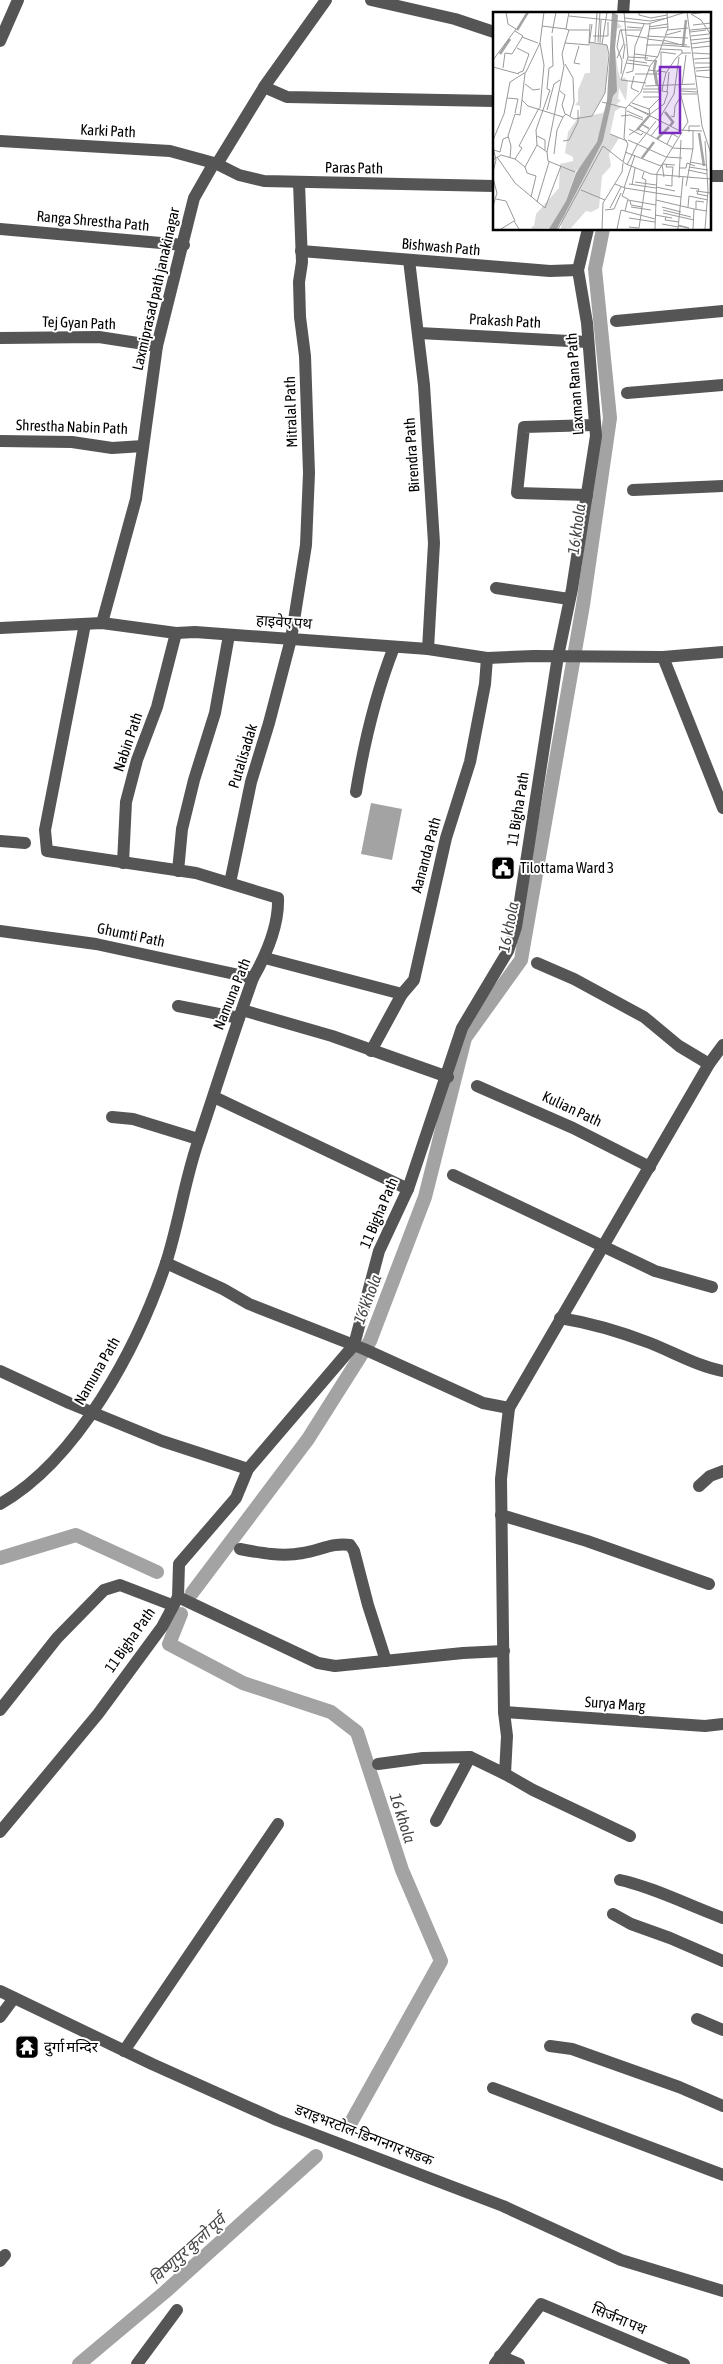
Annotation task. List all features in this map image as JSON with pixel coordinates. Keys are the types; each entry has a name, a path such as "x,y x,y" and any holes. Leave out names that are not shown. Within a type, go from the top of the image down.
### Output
{"street":[{"path":"0,41 5,20 18,0"},
{"name":"Laxmiprasad path janakinagar","path":"102,623 136,499 157,346 194,198 264,87 326,0"},
{"path":"371,0 456,19 493,32"},
{"path":"264,87 287,97 493,101"},
{"name":"Karki Path","path":"0,141 170,150 215,163"},
{"name":"Paras Path","path":"215,163 239,174 264,180 299,183 493,186"},
{"path":"710,176 723,176"},
{"name":"Mitralal Path","path":"291,639 301,579 309,510 305,356 299,300 301,252 299,183"},
{"name":"Ranga Shrestha Path","path":"0,229 184,244"},
{"name":"Laxman Rana Path","path":"562,656 569,599 596,436 588,342 578,270 588,230"},
{"name":"Bishwash Path","path":"301,252 550,271 578,270"},
{"name":"Birendra Path","path":"410,260 419,333 434,543 428,649"},
{"path":"616,321 723,311"},
{"name":"Prakash Path","path":"419,333 588,342"},
{"name":"Tej Gyan Path","path":"0,338 100,337 157,346"},
{"path":"627,393 723,385"},
{"path":"587,495 517,493 524,427 595,425"},
{"name":"Shrestha Nabin Path","path":"0,441 72,442 112,448 143,446"},
{"path":"633,490 723,486"},
{"path":"496,588 569,599"},
{"name":"हाइवेए पथ","path":"0,628 102,623 176,633 195,632 428,649 487,658 562,656 663,657 723,652"},
{"name":"Namuna Path","path":"0,1504 21,1493 61,1455 93,1412 144,1321 166,1263 198,1140 253,978 265,958 278,908 278,898 196,873 178,872 47,851 45,830 85,624"},
{"name":"Nabin Path","path":"123,863 126,802 137,760 157,707 176,633"},
{"path":"178,872 182,829 214,713 229,635"},
{"name":"Putalisadak","path":"230,883 251,782 291,639"},
{"path":"356,792 381,679 394,647"},
{"name":"11 Bigha Path","path":"0,1832 98,1714 162,1627 175,1601 179,1564 236,1498 248,1469 360,1347 380,1251 408,1189 448,1076 462,1028 508,950 516,927 562,656"},
{"path":"663,657 719,789 723,808"},
{"name":"Aananda Path","path":"371,1051 402,994 414,980 444,847 470,762 485,684 487,658"},
{"path":"0,840 25,843"},
{"name":"Ghumti Path","path":"0,931 96,944 253,978"},
{"path":"265,958 402,994"},
{"path":"538,963 574,979 644,1017 679,1046 709,1064"},
{"path":"178,1006 240,1014 332,1036 448,1076"},
{"path":"505,1774 507,1736 504,1712 501,1515 502,1479 509,1408 560,1318 604,1248 709,1064 723,1044"},
{"name":"Kulian Path","path":"477,1086 574,1128 650,1167"},
{"path":"214,1097 408,1189"},
{"path":"112,1117 133,1119 198,1140"},
{"path":"453,1175 538,1213 604,1248 655,1271 712,1288"},
{"path":"166,1263 223,1289 249,1304 360,1347 483,1403 509,1408"},
{"path":"560,1318 592,1323 650,1343 704,1367 723,1371"},
{"path":"0,1371 69,1403 162,1441 248,1469"},
{"path":"698,1486 710,1476 723,1471"},
{"path":"501,1515 587,1541 709,1584"},
{"path":"240,1548 285,1555 305,1553 342,1544 350,1545 354,1551 368,1605 386,1661"},
{"path":"0,1710 57,1638 104,1590 120,1585 175,1601 318,1663 335,1666 504,1651"},
{"name":"Surya Marg","path":"504,1712 705,1726 723,1724"},
{"path":"436,1821 470,1757"},
{"path":"378,1764 423,1758 470,1757 533,1790 630,1836"},
{"path":"124,2051 278,1824"},
{"path":"620,1880 641,1884 659,1894 723,1918"},
{"path":"613,1914 631,1924 670,1938 723,1961"},
{"name":"डराइभरटोल-डिन्गनगर सडक","path":"0,1991 124,2051 277,2120 503,2206 621,2260 723,2291"},
{"path":"0,2017 14,1998"},
{"path":"697,2019 723,2030"},
{"path":"550,2046 572,2049 679,2087 723,2106"},
{"path":"493,2088 723,2175"},
{"name":"सिर्जना पथ","path":"498,2360 541,2304 684,2364"},
{"path":"138,2364 177,2310"},
{"path":"498,2360 518,2364"}],"shaded area":[{"path":"371,803 402,809 392,860 361,854"}],"waterway":[{"name":"16 khola","path":"192,1593 308,1439 370,1341 425,1197 465,1038 521,960 583,605 610,418 595,269 603,230"},
{"name":"16 khola","path":"0,1558 76,1535 157,1572"},
{"name":"16 khola","path":"181,1614 169,1644 243,1683 331,1712 357,1732 402,1870 441,1961 349,2126"},
{"name":"विष्णुपुर कुलो पूर्व","path":"79,2364 165,2292 316,2156"}],"place":[{"name":"Tilottama Ward 3","path":"503,868"},
{"name":"दुर्गा मन्दिर","path":"27,2047"}]}
